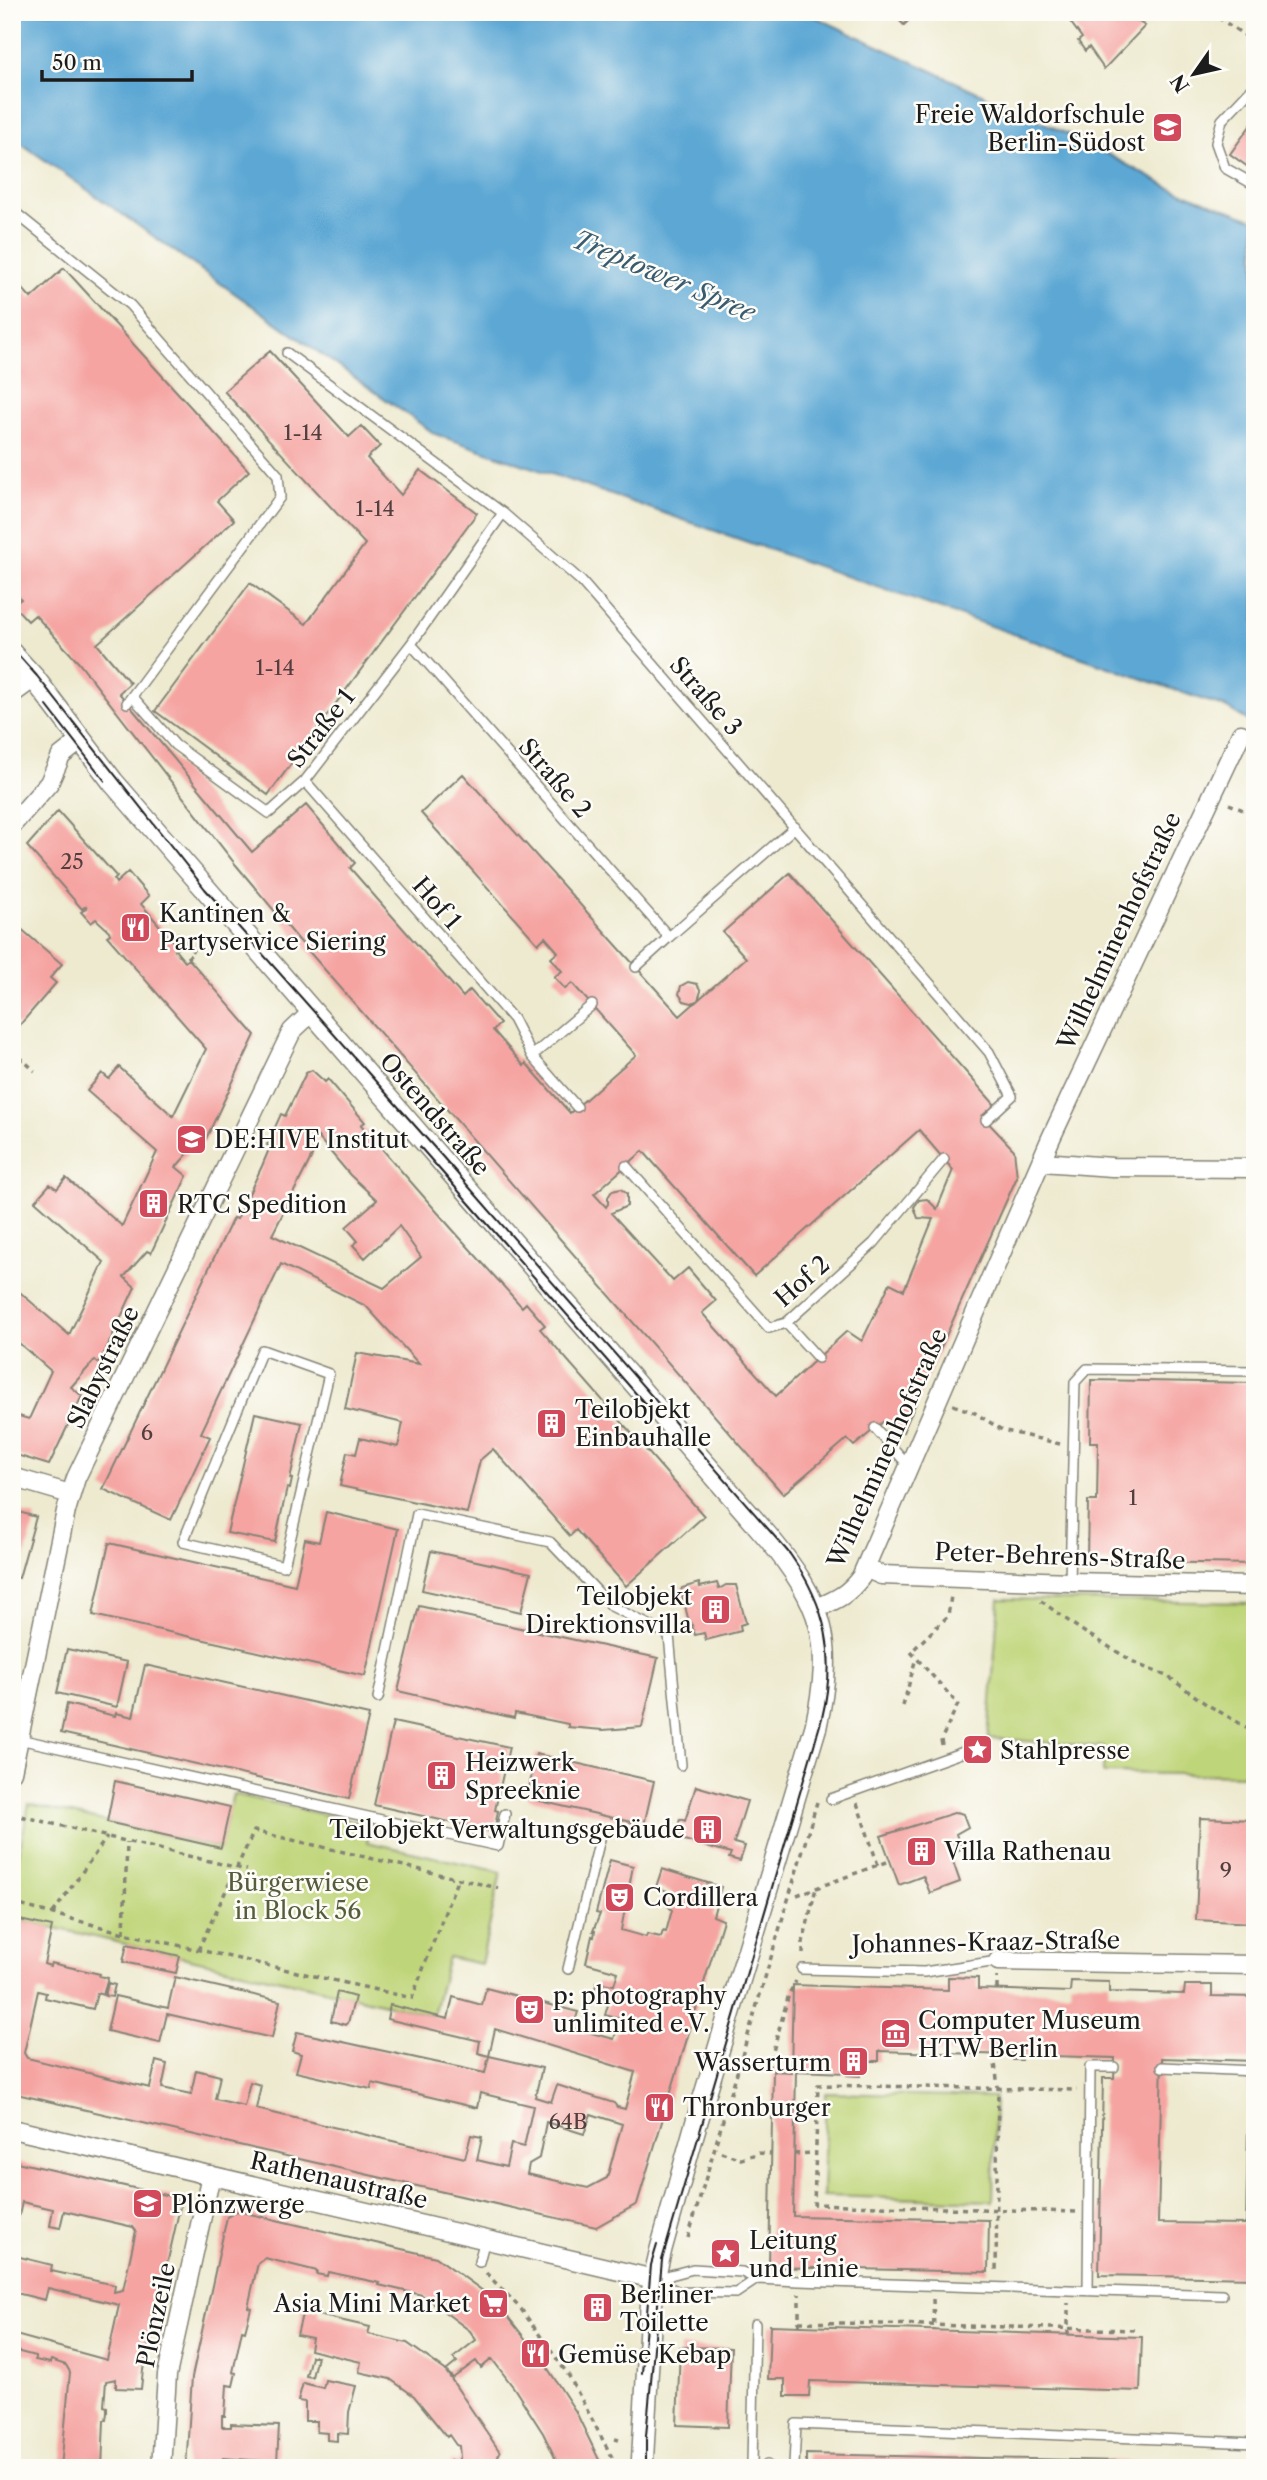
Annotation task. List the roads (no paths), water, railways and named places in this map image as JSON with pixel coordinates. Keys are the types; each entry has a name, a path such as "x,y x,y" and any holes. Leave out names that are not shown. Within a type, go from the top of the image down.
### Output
{"street":[{"name":"Ostendstraße","path":"12,654 34,678 113,782 768,1537 803,1582 815,1609"},
{"path":"12,694 34,678"},
{"name":"Wilhelminenhofstraße","path":"815,1609 851,1590 865,1568 1042,1161 1241,734"},
{"path":"12,825 48,783 61,755 80,741"},
{"name":"Slabystraße","path":"12,1772 70,1494 292,1031 312,1012"},
{"path":"1042,1161 1112,1167 1255,1168"},
{"path":"12,1477 70,1494"},
{"name":"Peter-Behrens-Straße","path":"865,1568 881,1575 1255,1586"},
{"path":"642,2468 654,2279 694,2131 816,1726 825,1664 822,1633 815,1609"},
{"name":"Johannes-Kraaz-Straße","path":"998,1961 1255,1965"},
{"name":"Rathenaustraße","path":"12,2129 654,2279"},
{"name":"Plönzeile","path":"161,2468 167,2375 211,2175"}],"lane":[{"path":"1255,85 1222,120 1216,143 1225,168 1255,186"},
{"name":"Straße 1","path":"12,210 130,305 278,475 280,497 129,699 175,745 269,813 305,781 411,644 503,513"},
{"name":"Straße 3","path":"287,353 503,513 582,581 989,1052 1013,1096 986,1120"},
{"name":"Straße 2","path":"411,644 669,937"},
{"name":"Hof 1","path":"305,781 513,1019 532,1056 577,1107"},
{"path":"636,967 795,827"},
{"path":"532,1056 592,1005"},
{"name":"Hof 2","path":"626,1166 769,1328 786,1322 874,1243 944,1159"},
{"path":"786,1322 818,1358"},
{"path":"262,1350 329,1374 304,1489 284,1566 183,1542 262,1350"},
{"path":"1070,1582 1075,1382 1087,1369 1255,1371"},
{"path":"875,1428 909,1466"},
{"path":"379,1698 417,1514 537,1539 550,1542 611,1606 669,1636 681,1765"},
{"path":"19,1739 498,1846 505,1814"},
{"path":"831,1800 972,1749"},
{"path":"568,1969 601,1835"},
{"name":"Johannes-Kraaz-Straße","path":"802,1969 924,1972 998,1961"},
{"path":"1088,2291 1090,2067 1114,2067"},
{"path":"1162,2067 1255,2071"},
{"path":"482,2267 485,2239"},
{"path":"654,2279 693,2269 742,2272 757,2279 1222,2295"},
{"path":"654,2279 679,2292 736,2293 757,2279"},
{"path":"752,2464 755,2324"},
{"path":"794,2465 796,2424 1255,2443"}],"water":[{"name":"Treptower Spree","path":"12,12 805,12 1085,142 1168,187 1255,220 1255,725 1227,708 435,434 12,137"}],"tram line":[{"path":"12,648 205,889 790,1554 813,1593 820,1613 826,1633 829,1674 822,1718 662,2260 646,2436 646,2468"},
{"path":"47,706 105,781"},
{"path":"420,1147 653,1413"},
{"path":"642,2373 651,2265 657,2245"}],"place":[{"name":"Freie Waldorfschule Berlin-Südost","path":"1168,128"},
{"name":"Kantinen & Partyservice Siering","path":"136,927"},
{"name":"DE:HIVE Institut","path":"191,1139"},
{"name":"RTC Spedition","path":"154,1204"},
{"name":"Teilobjekt Einbauhalle","path":"552,1423"},
{"name":"Teilobjekt Direktionsvilla","path":"715,1610"},
{"name":"Stahlpresse","path":"977,1750"},
{"name":"Heizwerk Spreeknie","path":"442,1776"},
{"name":"Teilobjekt Verwaltungsgebäude","path":"708,1829"},
{"name":"Villa Rathenau","path":"921,1851"},
{"name":"Cordillera","path":"620,1897"},
{"name":"p: photography unlimited e.V.","path":"530,2009"},
{"name":"Computer Museum HTW Berlin","path":"895,2034"},
{"name":"Wasserturm","path":"854,2062"},
{"name":"Thronburger","path":"660,2107"},
{"name":"Plönzwerge","path":"148,2204"},
{"name":"Leitung und Linie","path":"726,2254"},
{"name":"Asia Mini Market","path":"493,2303"},
{"name":"Berliner Toilette","path":"597,2308"},
{"name":"Gemüse Kebap","path":"535,2354"}],"park label":[{"name":"Bürgerwiese in Block 56","path":"298,1896"}]}
